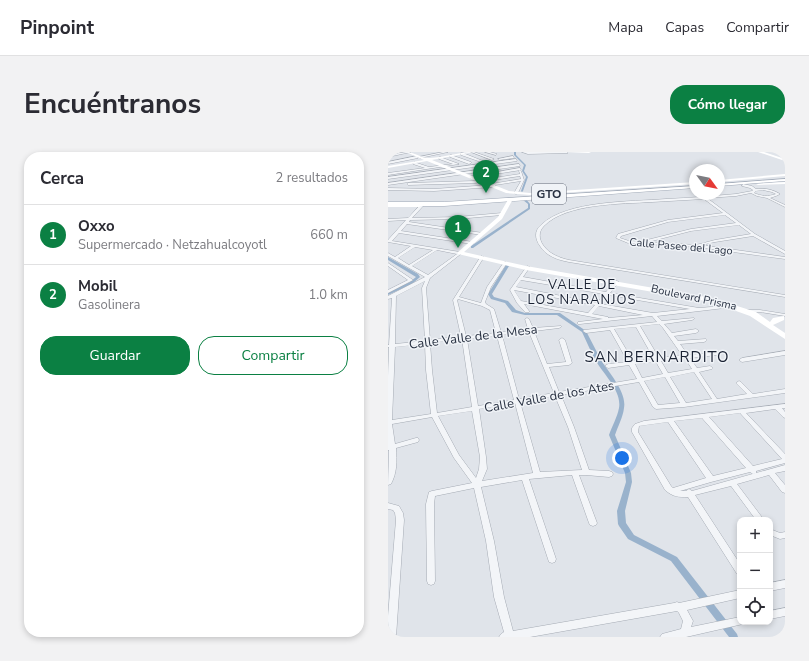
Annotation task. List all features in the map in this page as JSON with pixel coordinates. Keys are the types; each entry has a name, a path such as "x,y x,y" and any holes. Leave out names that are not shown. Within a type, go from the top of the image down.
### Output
{"main road":[{"path":"725,183 785,179"},
{"path":"725,184 747,186"},
{"path":"642,186 664,188"},
{"name":"GTO","path":"388,203 444,204 481,202 514,196 689,186"},
{"path":"514,196 555,192"},
{"name":"GTO","path":"400,203 440,202 514,196"}],"street":[{"path":"388,163 429,152"},
{"path":"388,159 447,152"},
{"path":"440,158 467,152"},
{"path":"388,156 416,156 472,152 493,160"},
{"path":"486,152 495,153 498,159"},
{"path":"523,152 589,152"},
{"path":"760,152 785,159"},
{"path":"764,152 785,159"},
{"path":"459,153 482,161"},
{"path":"388,174 493,160 512,155 519,165 520,175 523,180"},
{"path":"414,163 416,156"},
{"path":"416,156 508,192 514,196"},
{"path":"389,167 416,156 440,158 458,164"},
{"path":"451,156 470,163"},
{"path":"388,178 516,160"},
{"path":"389,167 414,163 429,168"},
{"path":"402,165 415,170"},
{"path":"390,184 519,165"},
{"path":"389,167 402,172"},
{"path":"470,177 520,170"},
{"path":"413,175 421,179"},
{"path":"390,184 437,184 481,181 520,175"},
{"path":"725,183 738,180 785,179"},
{"path":"747,186 774,183 785,179"},
{"path":"388,189 434,190 493,186 523,180"},
{"path":"389,482 392,473 389,423 390,297 428,277 460,253 495,223 523,180"},
{"path":"434,190 437,184"},
{"path":"555,192 642,186 689,185"},
{"path":"760,185 767,190"},
{"path":"747,186 756,190 783,192"},
{"path":"725,196 756,190"},
{"path":"772,191 777,195 781,203"},
{"path":"504,198 508,196 508,192"},
{"path":"752,192 785,206"},
{"path":"736,195 777,195 783,192"},
{"path":"689,199 611,204 561,213 547,221 539,229 538,239 540,244 552,254 573,262 785,296"},
{"name":"Calle Paseo del Lago","path":"708,200 754,235 785,254"},
{"path":"388,203 422,205 444,204"},
{"path":"389,241 400,232 422,205"},
{"path":"408,221 502,214"},
{"name":"Calle Paseo del Lago","path":"725,214 668,221 625,232 618,236 618,238 623,241 696,246 785,258"},
{"path":"388,220 408,221 482,234"},
{"path":"643,243 691,230 739,224"},
{"path":"400,232 472,243"},
{"path":"696,246 708,242 754,235"},
{"path":"389,241 460,253"},
{"path":"396,258 415,246"},
{"path":"410,266 436,249"},
{"name":"Boulevard Prisma","path":"460,253 518,266 712,300 750,312 784,318"},
{"path":"388,254 428,277"},
{"path":"477,485 484,469 476,408 456,297 482,257"},
{"path":"484,305 483,302 485,294 505,263"},
{"path":"388,264 411,280 388,292"},
{"path":"527,267 513,288 513,294 527,311"},
{"path":"428,277 424,288 429,370 434,415 456,456 477,485 490,541 507,636 695,604 737,594"},
{"path":"520,278 701,310"},
{"path":"589,315 617,283"},
{"name":"Boulevard Prisma","path":"617,283 713,298 750,312"},
{"path":"405,289 424,288"},
{"path":"513,288 653,315 676,343 716,401"},
{"path":"456,297 484,305 492,310 537,475"},
{"path":"519,302 613,320"},
{"path":"580,323 734,306"},
{"path":"750,312 784,318"},
{"path":"750,312 784,336"},
{"path":"762,315 773,323 784,336"},
{"path":"773,323 776,320 784,318"},
{"path":"527,319 571,427 586,472"},
{"path":"586,331 692,319"},
{"path":"638,325 684,405"},
{"name":"Calle Valle de la Mesa","path":"390,346 559,327"},
{"path":"611,328 656,407 684,405 785,391"},
{"path":"670,335 696,332"},
{"path":"546,366 569,363 562,340"},
{"path":"676,343 704,340"},
{"path":"608,366 717,353"},
{"path":"742,360 785,353"},
{"name":"Calle Valle de los Ates","path":"389,423 710,368"},
{"path":"739,384 751,395"},
{"path":"742,412 785,459 732,482 673,493 635,432 635,428 640,424 785,406"},
{"path":"777,407 785,416"},
{"path":"704,416 754,473"},
{"path":"670,420 711,479"},
{"path":"390,448 416,440"},
{"path":"688,490 711,479 770,472 785,468"},
{"path":"431,581 430,499 432,494 537,475 575,474 586,472 609,474"},
{"path":"770,472 785,490"},
{"path":"575,474 593,523"},
{"path":"525,477 552,559"},
{"path":"732,482 758,517"},
{"path":"688,490 737,566"},
{"path":"388,506 396,508 399,513 400,520 390,622 391,637"},
{"path":"773,533 780,536 785,535"},
{"path":"773,586 785,584"},
{"path":"677,606 682,610 688,621 684,633"},
{"path":"773,614 785,612"},
{"path":"665,637 737,622"}],"waterway":[{"path":"515,152 515,155 525,165 523,171 527,177 522,191"},
{"path":"472,247 529,208 529,204 524,199"},
{"path":"388,258 418,277 411,283 388,294"},
{"path":"507,266 490,294 492,298 505,301 509,303 514,311 525,314 558,314 583,331"},
{"path":"584,332 597,358"},
{"path":"599,361 617,388 622,400 622,405 612,435 628,473 629,482 621,511 622,524 631,537 674,559 734,637"}],"place":[{"name":"Mobil","path":"486,193"},
{"name":"Oxxo","path":"458,248"}],"district":[{"name":"VALLE DE LOS NARANJOS","path":"582,292"},
{"name":"SAN BERNARDITO","path":"657,357"}]}
